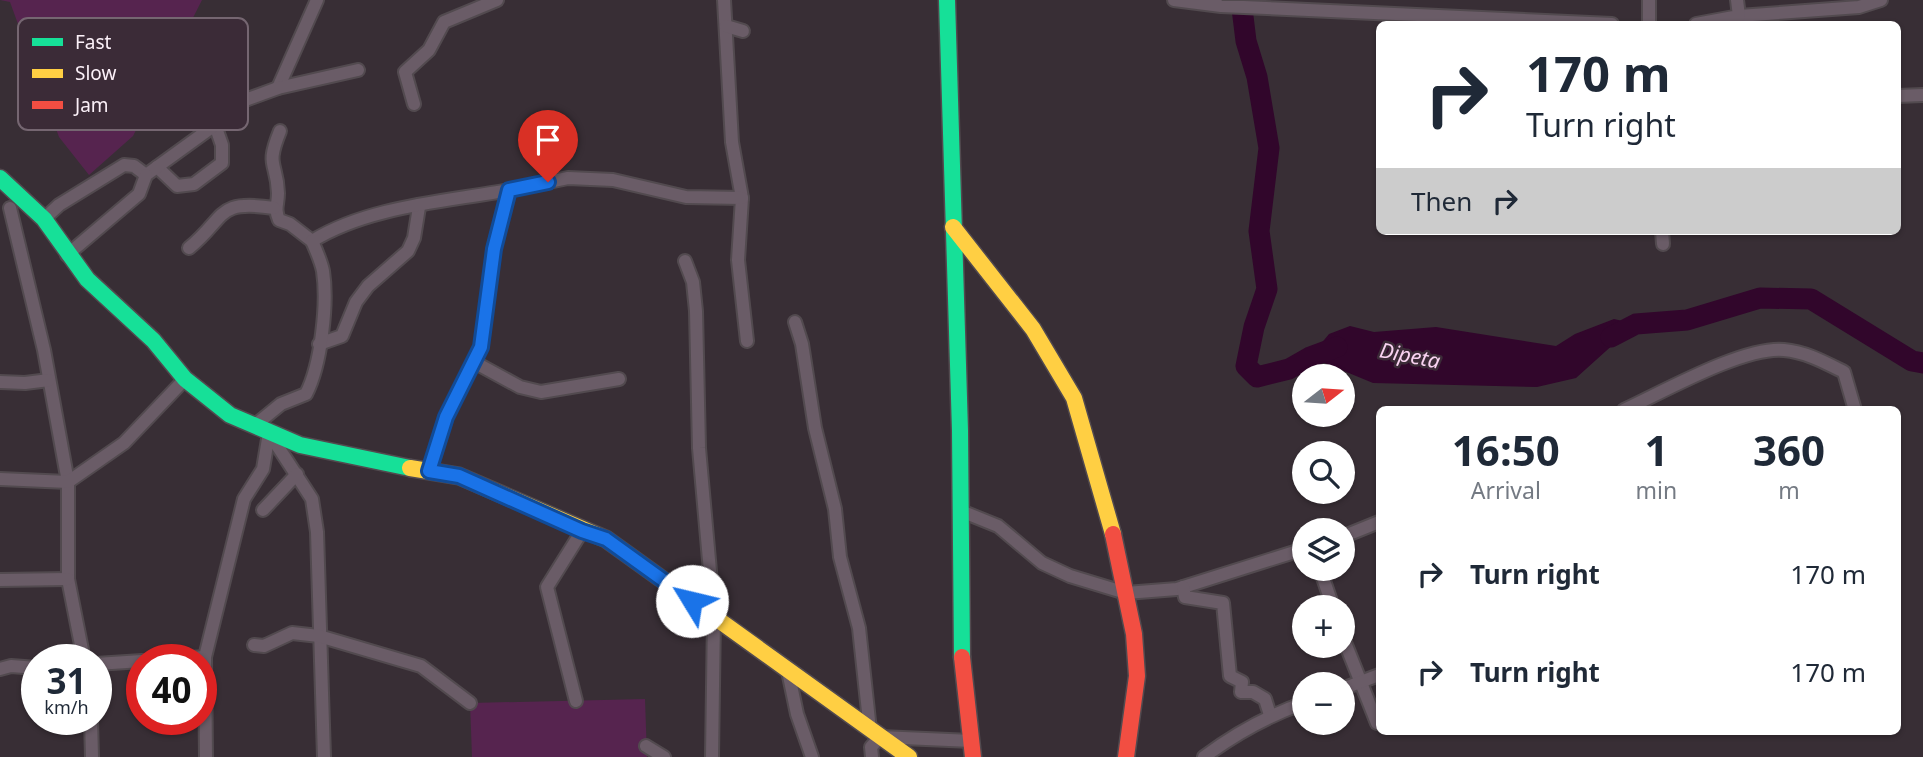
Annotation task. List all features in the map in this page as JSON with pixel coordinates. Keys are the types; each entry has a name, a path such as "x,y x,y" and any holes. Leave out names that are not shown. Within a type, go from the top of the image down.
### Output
{"main road":[{"path":"947,0 961,511 961,650 973,749"},
{"path":"0,178 11,207 44,219 67,255 88,279 153,340 185,379 230,415 261,430 346,457 459,476 582,531 606,539 909,757"},
{"path":"953,227 1033,329 1074,398 1118,550 1134,634 1137,676 1126,757"}],"street":[{"path":"278,88 317,0"},
{"path":"414,104 405,72 429,50 444,22 497,0"},
{"path":"724,0 732,142 742,198 738,260 747,341"},
{"path":"1174,0 1221,6 1548,21"},
{"path":"1649,0 1649,21"},
{"path":"1737,0 1739,16"},
{"path":"1712,21 1739,16 1859,7 1881,0"},
{"path":"726,26 743,31"},
{"path":"248,99 278,88 358,70"},
{"path":"1901,96 1923,95"},
{"path":"67,255 139,194 146,175 208,130"},
{"path":"157,167 177,186 194,184 224,159 216,130"},
{"path":"208,644 244,499 263,469 261,430 281,404 306,394 317,366 323,270 312,240 290,224 279,220 274,208 278,195 271,152 280,131"},
{"path":"44,219 59,205 124,165 134,166 146,175"},
{"path":"312,240 337,227 419,207 568,178 613,180 686,197 742,198"},
{"path":"429,471 446,417 481,347 492,260 509,190"},
{"path":"189,248 228,207 249,204 274,208"},
{"path":"11,207 68,482 68,579 81,644"},
{"path":"319,344 342,336 356,302 368,286 408,251 414,238 419,207"},
{"path":"685,261 692,282 696,310 699,448 714,616 712,757"},
{"path":"795,322 802,344 815,428 835,509 840,557 859,628 875,734 871,747 872,757"},
{"path":"1633,406 1744,355 1781,349 1809,355 1844,372 1853,406"},
{"path":"474,362 520,387 541,392 619,379"},
{"path":"0,479 68,482 124,443 185,379"},
{"path":"0,382 49,380"},
{"path":"261,430 297,474 312,499 317,532 324,757"},
{"path":"263,510 297,474"},
{"path":"961,511 998,526 1042,563 1070,576 1126,593 1183,587 1292,553"},
{"path":"1355,532 1376,523"},
{"path":"576,701 547,587 582,531"},
{"path":"0,580 68,579"},
{"path":"1183,587 1185,597 1223,603 1230,676 1242,682 1241,692 1253,692 1265,699 1270,715"},
{"path":"254,645 264,646 292,633 319,636 421,666 470,703"},
{"path":"1350,658 1376,721"},
{"path":"0,669 21,667"},
{"path":"788,671 797,714 812,757"},
{"path":"1355,684 1376,676"},
{"path":"1204,757 1231,737 1270,715 1292,707"},
{"path":"875,734 973,749"},
{"path":"91,735 92,757"},
{"path":"206,735 206,757"},
{"path":"646,746 664,757"}],"shaded area":[{"path":"0,0 202,0 193,18 18,18 18,24 10,2"},
{"path":"56,130 136,130 133,136 89,175"},
{"path":"645,699 647,757 472,757 470,703"}],"water":[{"path":"1614,319 1636,324 1576,378 1537,387 1373,383 1355,376 1355,364 1327,364 1310,357 1329,334 1350,326 1374,332 1436,327 1556,346 1575,334"}],"waterway":[{"name":"Dipeta","path":"1241,0 1246,41 1257,77 1269,148 1259,231 1267,289 1254,327 1246,366 1257,377 1289,369 1310,357 1337,347"},
{"name":"Dipeta","path":"1611,337 1636,324 1687,320 1760,298 1811,299 1912,361 1923,363"}],"traffic: fast":[{"path":"947,0 960,431 962,657"},
{"path":"0,178 44,219 87,279 153,340 185,379 230,415 300,445 410,468"}],"traffic: slow":[{"path":"953,227 1033,329 1074,398 1113,534"},
{"path":"410,468 459,476 606,539 909,757"}],"traffic: jam":[{"path":"1113,534 1134,634 1137,676 1126,757"},
{"path":"962,657 973,757"}],"route":[{"path":"548,182 509,190 494,249 481,347 446,417 429,471 459,476 582,531 606,539 692,601"}]}
